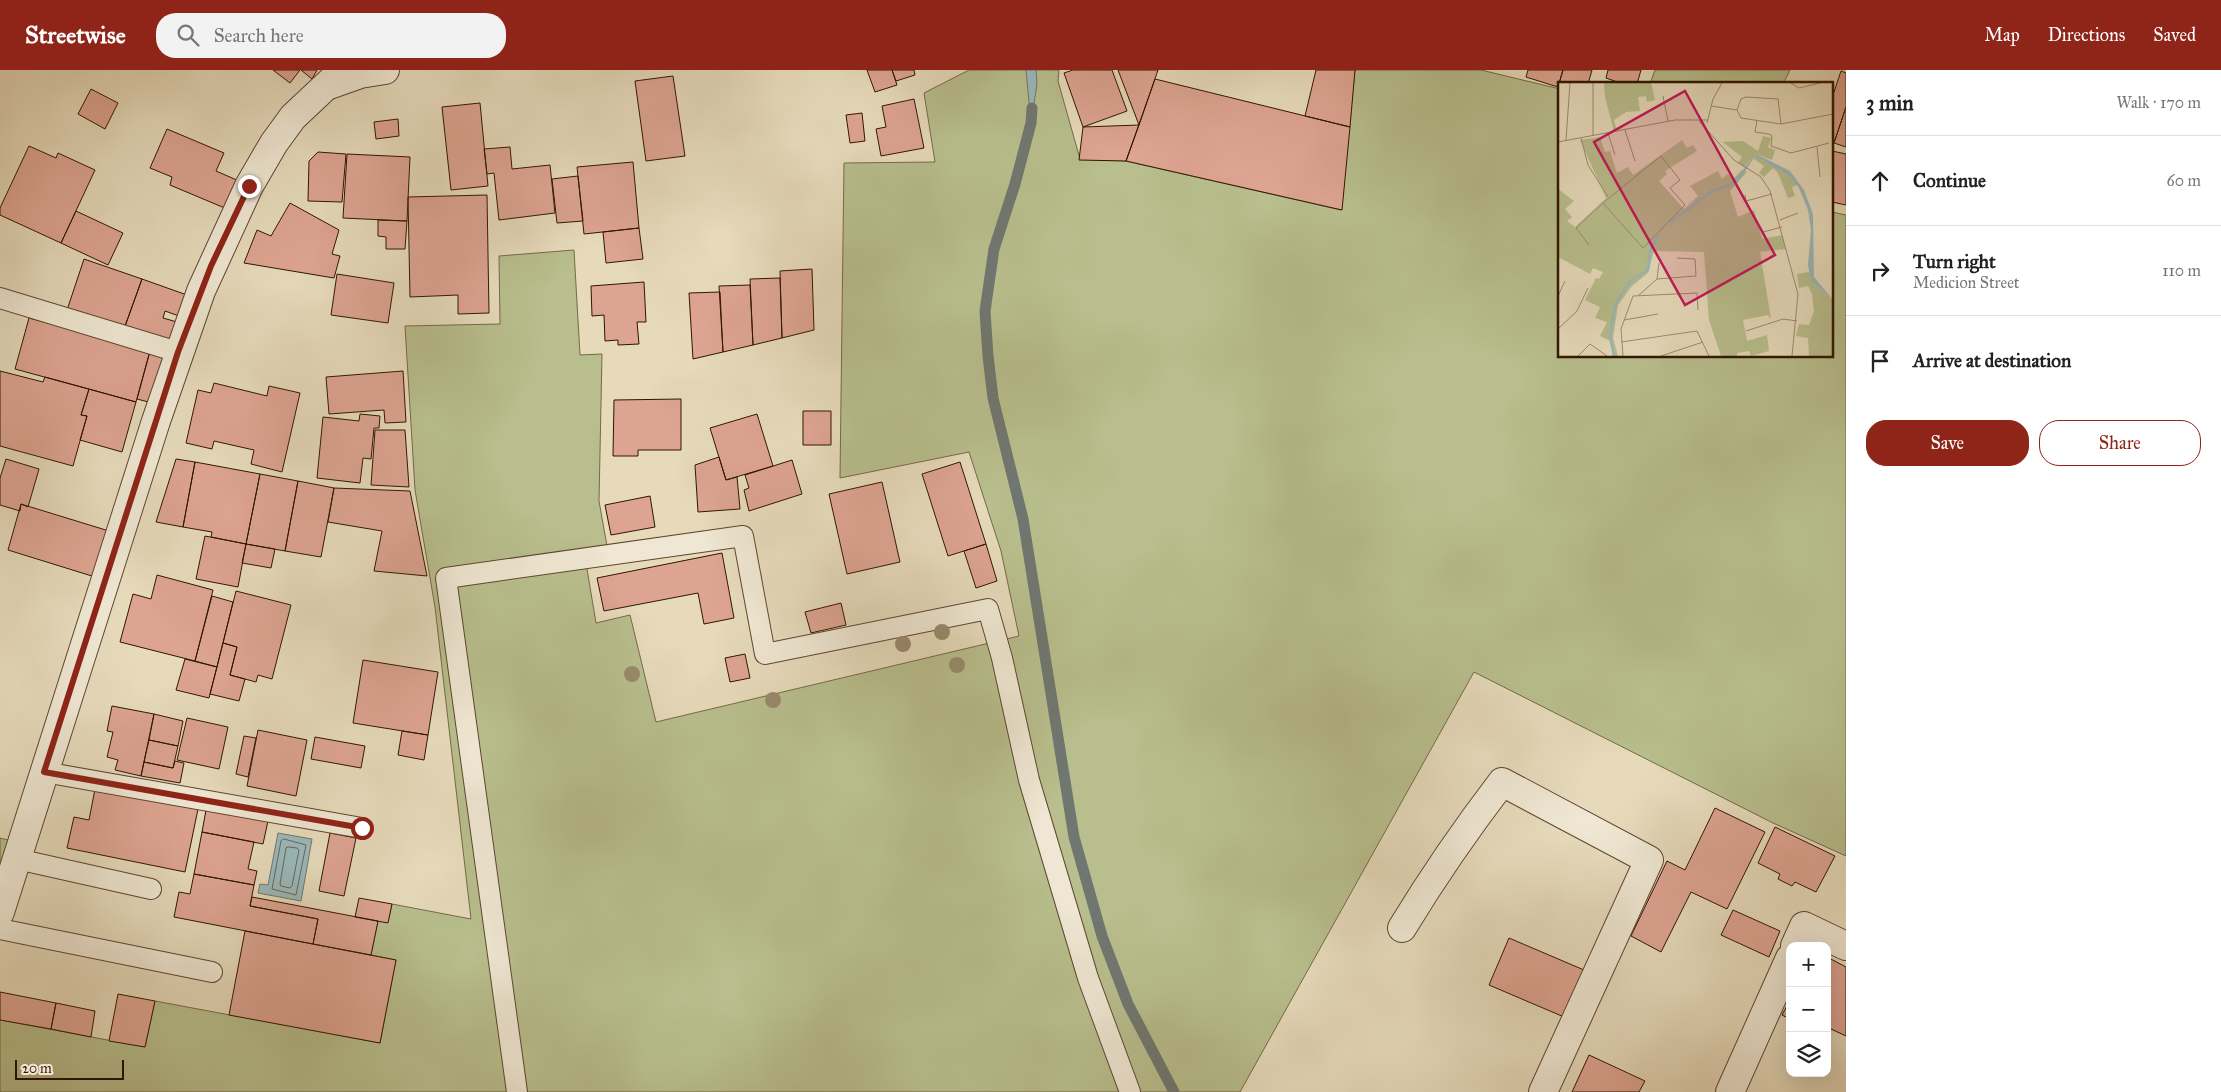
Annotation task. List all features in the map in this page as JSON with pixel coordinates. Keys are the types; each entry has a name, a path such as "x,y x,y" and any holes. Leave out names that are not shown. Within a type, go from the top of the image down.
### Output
{"street":[{"path":"0,912 178,352 211,266 249,186 293,117 336,77 385,70"},
{"path":"1402,928 1457,842 1502,782 1649,860 1543,1092"},
{"path":"1797,942 1804,926 1846,946"},
{"path":"1730,1092 1786,967"}],"lane":[{"path":"0,298 178,352"},
{"path":"518,1092 446,578 743,536 765,654 988,609 1002,658 1029,780 1088,978 1130,1092"},
{"path":"44,772 362,828"},
{"path":"17,859 152,888"},
{"path":"0,929 212,972"}],"green space":[{"path":"969,70 1059,70 1058,81 1080,159 1126,161 1341,210 1355,70 1481,70 1558,89 1558,358 1834,358 1834,212 1846,215 1846,856 1773,823 1474,672 1240,1092 0,1092 0,1020 145,1047 155,1001 380,1043 396,960 371,955 378,921 388,922 392,904 471,919 435,607 415,490 405,326 500,324 499,256 574,250 580,355 602,354 599,501 607,546 584,551 596,623 630,615 656,722 1019,636 1001,551 969,452 840,478 844,163 935,162 924,93"},
{"path":"1655,70 1790,70 1784,82 1651,82"},
{"path":"0,838 20,843 0,868"}],"water":[{"path":"1026,70 1036,70 1037,84 1031,123"},
{"path":"278,833 312,839 301,901 258,893 260,884 268,885"}],"building":[{"path":"273,70 300,70 290,83"},
{"path":"301,70 317,70 312,79"},
{"path":"867,70 892,70 897,85 875,92"},
{"path":"892,70 914,70 915,75 896,81"},
{"path":"1073,70 1112,70 1127,111 1083,127 1064,73"},
{"path":"1118,70 1158,70 1139,125"},
{"path":"1316,70 1355,70 1350,127 1305,116"},
{"path":"1528,70 1563,70 1558,87 1526,77"},
{"path":"1563,70 1592,70 1589,82 1559,82"},
{"path":"1608,70 1641,70 1638,82 1617,82 1606,78"},
{"path":"1841,71 1846,73 1846,107 1835,140 1834,140 1834,92"},
{"path":"673,76 685,156 646,161 635,81"},
{"path":"1155,79 1350,127 1342,210 1126,161"},
{"path":"91,89 118,103 105,129 78,114"},
{"path":"914,99 924,148 881,156 876,129 886,127 882,106"},
{"path":"480,103 488,186 451,190 442,107"},
{"path":"1846,107 1846,147 1834,143"},
{"path":"862,113 865,141 850,143 846,115"},
{"path":"398,119 399,136 376,139 374,122"},
{"path":"1139,125 1126,161 1079,160 1083,127"},
{"path":"167,129 224,153 216,171 239,181 227,209 170,185 172,177 150,168"},
{"path":"29,146 56,158 58,153 95,170 61,243 0,215 0,208"},
{"path":"510,147 512,169 550,165 555,213 499,220 494,173 487,174 484,149"},
{"path":"1834,151 1846,154 1846,205 1834,202"},
{"path":"318,152 346,154 342,202 308,201 309,161"},
{"path":"347,154 410,157 407,221 343,218"},
{"path":"633,162 639,228 584,234 577,167"},
{"path":"578,176 583,221 557,223 552,179"},
{"path":"487,195 489,313 458,314 458,295 410,297 408,197"},
{"path":"290,203 339,230 332,254 340,256 334,278 244,263 257,230 271,236"},
{"path":"76,211 123,233 108,265 61,243"},
{"path":"378,220 407,221 405,249 386,249 386,237 378,236"},
{"path":"639,228 643,259 606,263 603,232"},
{"path":"84,259 142,279 124,329 67,310"},
{"path":"812,269 814,330 782,338 780,271"},
{"path":"337,274 394,283 388,323 331,315"},
{"path":"780,278 782,338 753,345 750,279"},
{"path":"142,279 187,295 179,316 165,311 163,318 177,322 169,345 124,329"},
{"path":"644,282 646,322 637,322 639,344 618,345 618,340 605,341 604,315 592,316 591,286"},
{"path":"750,285 753,345 723,352 719,286"},
{"path":"720,292 723,352 693,359 689,293"},
{"path":"29,318 150,351 136,402 15,369"},
{"path":"150,351 169,356 156,404 137,399"},
{"path":"0,371 43,382 45,377 89,389 81,415 87,416 73,466 0,446"},
{"path":"403,371 406,422 385,423 384,410 329,414 326,377"},
{"path":"214,383 267,396 269,386 300,393 282,472 251,464 254,450 214,441 212,449 186,443 198,390 211,393"},
{"path":"89,389 136,402 122,452 80,440 87,416 81,415"},
{"path":"681,399 681,450 638,450 638,456 613,456 614,400"},
{"path":"803,411 831,411 831,445 803,445"},
{"path":"360,414 380,416 379,428 374,428 371,459 363,458 360,483 317,478 323,417 359,421"},
{"path":"757,414 773,466 726,480 710,428"},
{"path":"375,430 405,430 409,487 371,485"},
{"path":"719,457 726,480 737,477 740,509 698,512 695,465"},
{"path":"6,459 39,469 28,507 21,504 20,511 0,505 0,478"},
{"path":"176,459 195,462 183,527 156,522"},
{"path":"792,460 802,494 749,511 744,490 749,488 745,475"},
{"path":"195,462 260,474 246,544 211,537 212,532 183,527"},
{"path":"960,462 986,544 948,556 922,474"},
{"path":"260,474 298,481 285,551 246,544"},
{"path":"298,481 334,488 321,557 285,551"},
{"path":"882,482 900,562 847,574 829,494"},
{"path":"334,488 410,491 427,576 374,571 382,531 328,522"},
{"path":"650,496 655,527 611,535 605,505"},
{"path":"21,504 109,531 95,577 8,550"},
{"path":"205,536 246,544 238,587 196,579"},
{"path":"246,544 275,549 271,568 242,563"},
{"path":"986,544 997,581 976,588 964,551"},
{"path":"722,553 734,618 704,624 698,593 604,611 597,578"},
{"path":"157,575 213,590 195,661 120,642 133,594 151,599"},
{"path":"236,591 291,605 272,679 258,675 256,682 230,675 237,647 223,643"},
{"path":"212,596 233,602 217,667 195,661"},
{"path":"841,603 846,625 811,633 805,612"},
{"path":"223,643 237,647 230,675 245,679 239,701 210,694"},
{"path":"745,654 750,678 730,682 725,658"},
{"path":"185,659 217,667 209,698 176,690"},
{"path":"363,660 438,672 428,735 353,723"},
{"path":"112,706 154,714 141,776 115,770 118,760 107,757 113,732 107,731"},
{"path":"154,714 183,721 178,746 149,740"},
{"path":"187,718 228,727 219,769 177,760"},
{"path":"258,730 307,740 296,796 247,786"},
{"path":"402,731 428,735 424,760 398,755"},
{"path":"244,736 256,738 248,777 236,774"},
{"path":"315,737 365,746 361,768 311,759"},
{"path":"149,740 178,746 173,768 144,762"},
{"path":"175,761 184,763 180,783 141,776 144,762 173,768"},
{"path":"95,789 198,809 185,872 67,848 74,817 89,820"},
{"path":"1715,808 1765,832 1727,909 1691,892 1661,952 1631,936 1667,861 1685,870"},
{"path":"206,810 268,821 263,844 202,832"},
{"path":"1775,827 1835,856 1816,892 1795,882 1792,886 1778,879 1780,874 1758,863"},
{"path":"202,832 254,842 248,869 257,871 254,885 194,874"},
{"path":"330,833 356,838 344,896 319,891"},
{"path":"194,874 254,885 250,906 318,919 313,944 174,917 179,892 190,894"},
{"path":"252,897 378,921 371,955 313,944 318,919 250,906"},
{"path":"359,898 392,904 388,923 355,917"},
{"path":"1733,910 1780,931 1769,957 1721,935"},
{"path":"245,931 396,960 380,1043 229,1015"},
{"path":"1509,938 1584,970 1564,1017 1489,985"},
{"path":"1831,959 1846,967 1846,1036 1831,1029"},
{"path":"0,992 56,1003 51,1029 0,1020"},
{"path":"118,994 155,1001 145,1047 109,1041"},
{"path":"56,1003 95,1011 91,1037 51,1029"},
{"path":"1786,1008 1786,1017 1782,1015"},
{"path":"1589,1055 1645,1081 1639,1092 1572,1092"}],"waterway":[{"path":"1032,108 1031,123 1015,184 994,249 985,311 993,398 1023,519 1074,837 1102,936 1128,1004 1174,1092"}],"route":[{"path":"249,186 211,266 178,352 44,772 362,828"}]}
